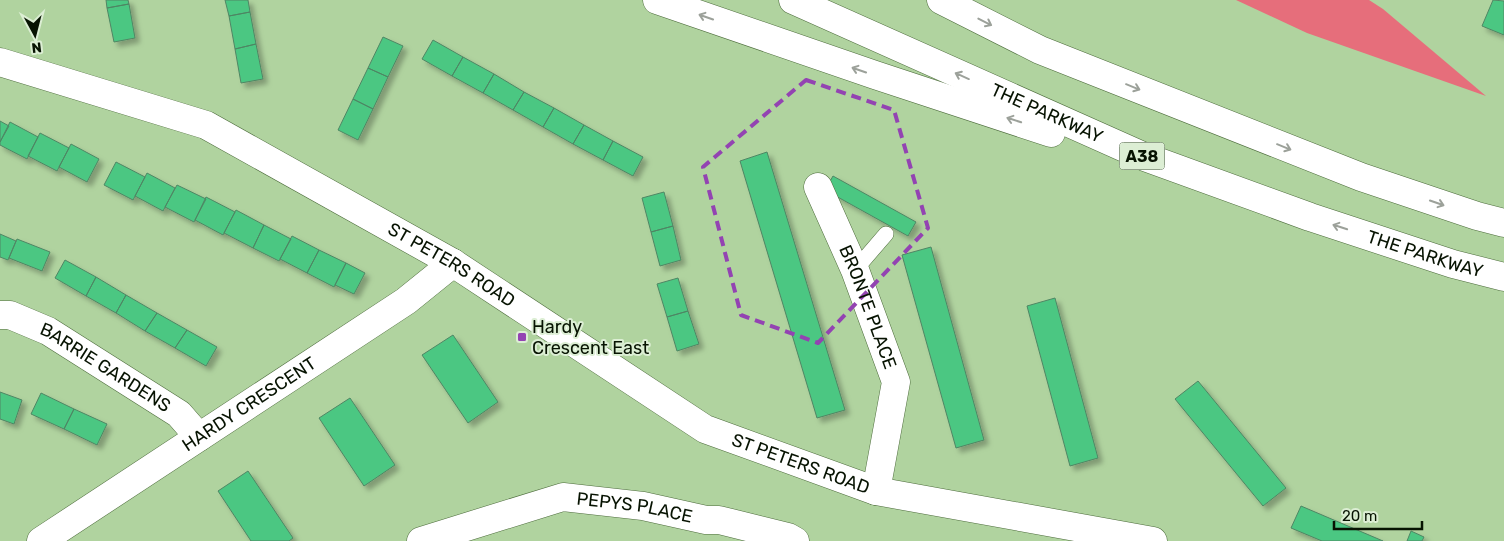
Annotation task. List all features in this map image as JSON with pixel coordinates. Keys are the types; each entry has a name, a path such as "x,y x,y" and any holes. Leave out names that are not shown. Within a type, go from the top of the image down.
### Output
{"main road":[{"name":"A38","path":"657,0 874,75 1310,217"},
{"name":"THE PARKWAY","path":"793,0 1145,157 1310,217 1453,264 1504,277"},
{"path":"941,0 1040,50 1361,177 1477,216 1504,223"},
{"name":"ST PETERS ROAD","path":"0,62 206,125 453,263 705,429 876,491 1153,541"},
{"name":"BRONTE PLACE","path":"818,187 854,270 896,382 876,491"},
{"name":"HARDY CRESCENT","path":"41,541 406,301 453,263"},
{"name":"BARRIE GARDENS","path":"0,315 10,315 48,331 179,414 199,437"},
{"name":"PEPYS PLACE","path":"420,541 563,497 643,506 709,530 720,520 788,536 795,541"}],"lane":[{"path":"854,270 886,234"}],"highlighted area":[{"path":"806,80 894,110 928,228 818,343 741,315 703,167"}],"shaded area":[{"path":"1236,0 1369,0 1383,9 1486,96 1307,33"}],"building":[{"path":"106,0 128,0 129,4 107,8"},
{"path":"225,0 248,0 250,12 229,16"},
{"path":"1493,0 1504,1 1504,35 1482,26"},
{"path":"129,4 135,38 114,42 107,8"},
{"path":"250,12 256,44 235,49 229,16"},
{"path":"383,37 403,46 388,77 368,68"},
{"path":"433,40 463,57 452,76 422,59"},
{"path":"256,44 263,79 241,83 235,49"},
{"path":"463,57 494,74 483,93 452,76"},
{"path":"368,68 388,77 373,109 353,99"},
{"path":"494,74 524,92 513,110 483,93"},
{"path":"524,92 554,108 543,127 513,110"},
{"path":"353,99 373,109 358,140 338,130"},
{"path":"554,108 584,125 573,144 543,127"},
{"path":"0,121 9,126 0,142"},
{"path":"10,122 38,137 27,159 0,145"},
{"path":"584,125 613,141 603,160 573,144"},
{"path":"40,133 69,148 57,171 28,156"},
{"path":"613,141 643,157 633,176 603,160"},
{"path":"71,144 99,159 87,182 59,167"},
{"path":"767,152 845,410 817,418 740,161"},
{"path":"116,162 145,177 133,200 104,185"},
{"path":"147,173 175,188 163,211 135,196"},
{"path":"833,176 916,222 908,236 825,190"},
{"path":"177,185 206,199 194,222 165,207"},
{"path":"664,192 673,226 651,232 642,198"},
{"path":"206,197 235,212 223,235 195,220"},
{"path":"236,210 264,225 253,248 224,233"},
{"path":"264,225 291,239 279,261 253,248"},
{"path":"673,226 681,260 660,266 651,232"},
{"path":"0,234 16,241 8,260 0,257"},
{"path":"292,236 319,250 307,273 280,259"},
{"path":"17,239 50,252 42,271 9,258"},
{"path":"931,247 984,440 956,448 902,255"},
{"path":"319,250 346,263 334,287 307,273"},
{"path":"65,260 96,277 86,296 55,278"},
{"path":"346,263 365,273 354,294 335,285"},
{"path":"96,277 126,295 116,313 86,296"},
{"path":"678,278 688,311 667,317 657,284"},
{"path":"126,295 157,313 145,331 116,313"},
{"path":"1055,298 1098,458 1070,466 1027,306"},
{"path":"688,311 699,344 677,351 667,317"},
{"path":"157,313 187,330 175,348 145,331"},
{"path":"187,330 217,347 206,366 175,348"},
{"path":"453,335 498,402 468,423 422,355"},
{"path":"1198,381 1286,488 1263,506 1175,399"},
{"path":"0,392 22,400 14,424 0,419"},
{"path":"41,393 74,409 64,429 31,414"},
{"path":"350,398 395,465 364,486 319,418"},
{"path":"74,409 107,424 97,445 64,429"},
{"path":"248,471 293,538 289,541 251,541 218,491"},
{"path":"1301,506 1383,541 1322,541 1291,528"},
{"path":"1411,531 1424,537 1422,541 1407,541"}],"place":[{"name":"Hardy Crescent East","path":"522,337"}]}
